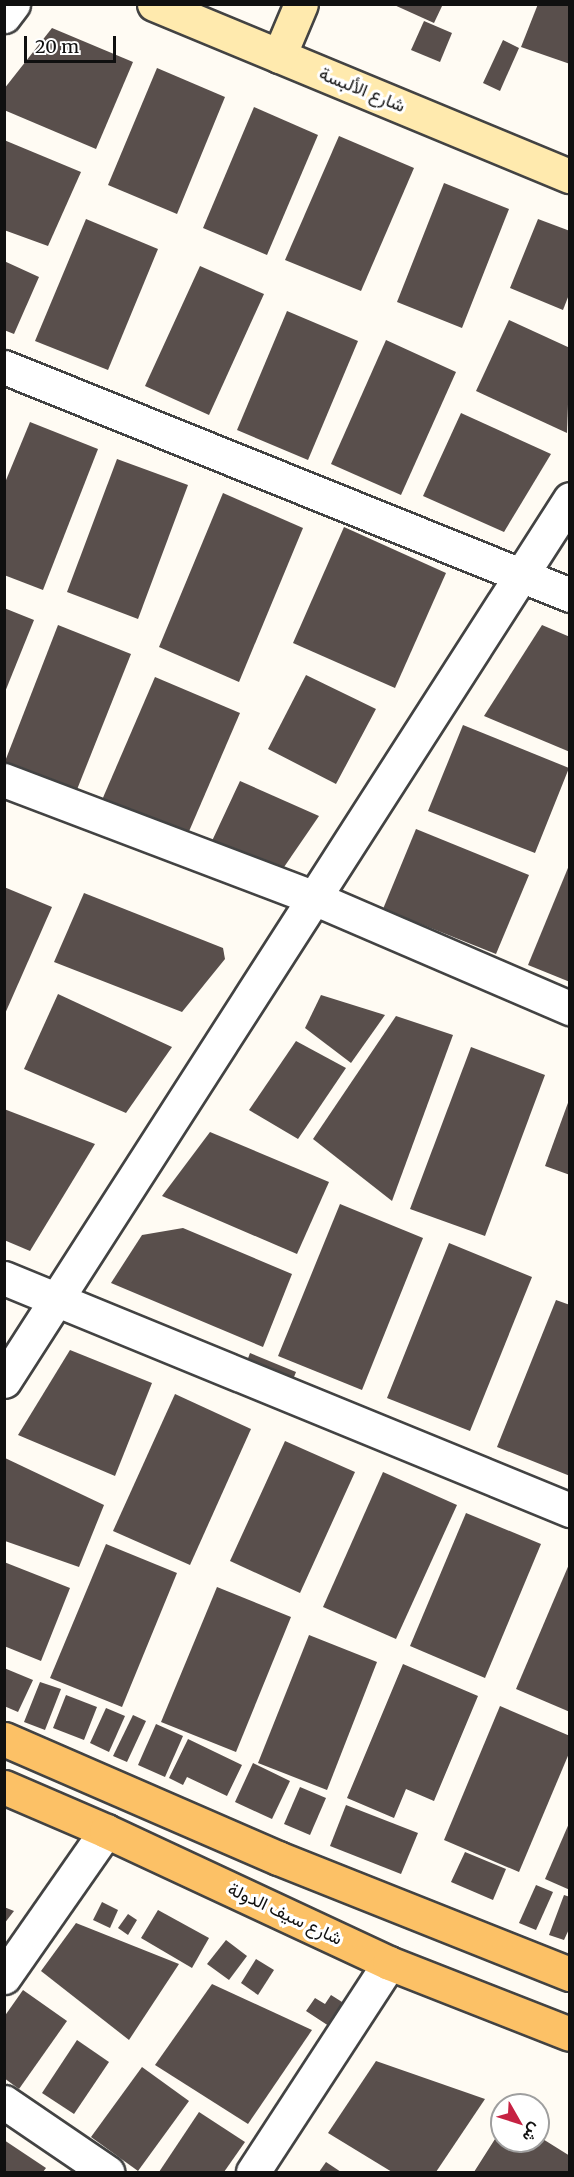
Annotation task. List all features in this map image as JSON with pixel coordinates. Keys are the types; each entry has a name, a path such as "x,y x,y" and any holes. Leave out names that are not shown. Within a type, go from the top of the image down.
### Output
{"main road":[{"name":"شارع الألبسة","path":"154,4 570,176"},
{"path":"279,56 301,4"},
{"path":"4,1739 278,1858 570,1974"},
{"name":"شارع سيف الدولة","path":"4,1787 106,1831 389,1963 570,2034"}],"street":[{"path":"4,16 13,4"},
{"path":"4,367 570,595"},
{"path":"4,1381 570,499"},
{"path":"4,780 314,898 570,1008"},
{"path":"4,1278 570,1510"},
{"path":"4,1977 106,1831"},
{"path":"253,2172 389,1963"},
{"path":"4,2102 107,2172"}],"building":[{"path":"392,4 443,4 434,23"},
{"path":"538,4 570,4 570,64 521,47"},
{"path":"424,21 452,33 440,62 411,50"},
{"path":"52,28 133,62 96,149 4,110 4,89"},
{"path":"503,40 519,48 500,91 483,83"},
{"path":"157,68 225,97 177,214 108,185"},
{"path":"254,107 318,135 267,255 203,228"},
{"path":"339,136 414,168 361,291 285,260"},
{"path":"4,140 81,172 48,246 4,230"},
{"path":"444,183 509,209 462,328 397,302"},
{"path":"86,219 158,249 108,370 35,341"},
{"path":"538,219 570,231 570,292 563,310 510,288"},
{"path":"4,261 39,277 14,334 4,330"},
{"path":"200,266 264,294 209,415 145,386"},
{"path":"287,311 358,341 308,460 237,430"},
{"path":"509,320 570,348 567,433 476,391"},
{"path":"386,340 456,372 401,495 331,464"},
{"path":"461,413 551,454 504,532 423,496"},
{"path":"30,422 98,449 43,590 4,575 4,485"},
{"path":"117,459 188,485 138,619 67,592"},
{"path":"223,493 303,528 239,682 159,647"},
{"path":"344,527 446,573 395,688 293,643"},
{"path":"4,608 34,620 5,692 4,692"},
{"path":"58,625 131,654 76,792 4,764"},
{"path":"542,625 570,637 570,752 484,716"},
{"path":"306,675 376,709 336,784 268,749"},
{"path":"155,677 240,713 187,836 102,800"},
{"path":"463,725 569,768 535,853 428,811"},
{"path":"240,781 319,816 282,870 212,841"},
{"path":"416,829 529,875 496,954 383,909"},
{"path":"570,863 570,982 528,965"},
{"path":"4,887 52,907 4,1016"},
{"path":"84,893 223,948 225,959 182,1012 54,962"},
{"path":"58,994 172,1047 126,1113 24,1069"},
{"path":"321,995 385,1015 351,1063 305,1028"},
{"path":"396,1016 453,1035 392,1201 313,1139"},
{"path":"296,1041 346,1068 298,1139 249,1110"},
{"path":"471,1047 545,1075 485,1236 410,1209"},
{"path":"570,1100 570,1175 545,1166"},
{"path":"4,1109 95,1144 30,1251 4,1240"},
{"path":"210,1132 329,1182 297,1254 162,1196"},
{"path":"340,1204 423,1238 362,1390 278,1356"},
{"path":"183,1228 292,1274 263,1347 111,1283 142,1235"},
{"path":"449,1243 532,1277 470,1431 387,1398"},
{"path":"556,1300 570,1305 570,1476 497,1447"},
{"path":"70,1350 152,1383 115,1476 18,1435"},
{"path":"250,1353 296,1372 290,1387 244,1369"},
{"path":"175,1394 251,1429 190,1565 113,1531"},
{"path":"285,1441 355,1472 300,1593 230,1561"},
{"path":"5,1458 104,1505 79,1567 5,1541"},
{"path":"383,1472 457,1505 396,1639 323,1607"},
{"path":"466,1513 541,1544 485,1678 410,1646"},
{"path":"106,1544 177,1573 122,1707 50,1678"},
{"path":"4,1562 70,1588 41,1661 4,1646"},
{"path":"570,1562 570,1712 516,1689"},
{"path":"217,1587 291,1617 236,1752 161,1722"},
{"path":"309,1635 377,1662 327,1790 258,1763"},
{"path":"403,1664 478,1696 434,1801 406,1789 394,1818 347,1798"},
{"path":"4,1668 33,1680 18,1712 4,1706"},
{"path":"40,1682 61,1689 45,1730 24,1722"},
{"path":"66,1695 97,1707 84,1740 53,1728"},
{"path":"500,1706 570,1736 570,1751 519,1872 444,1840"},
{"path":"106,1708 125,1716 109,1752 90,1743"},
{"path":"133,1715 146,1721 127,1762 113,1756"},
{"path":"156,1724 183,1736 165,1777 138,1765"},
{"path":"188,1739 242,1765 227,1796 187,1777 183,1785 169,1778"},
{"path":"253,1763 290,1781 272,1819 235,1802"},
{"path":"300,1787 326,1798 310,1835 284,1824"},
{"path":"346,1805 418,1833 401,1874 330,1846"},
{"path":"570,1821 570,1890 545,1879"},
{"path":"465,1852 506,1869 493,1900 451,1882"},
{"path":"536,1885 553,1892 536,1930 519,1923"},
{"path":"564,1895 570,1897 570,1927 564,1940 549,1935"},
{"path":"102,1902 118,1910 110,1928 93,1920"},
{"path":"4,1907 14,1911 4,1924"},
{"path":"158,1910 209,1938 192,1968 141,1938"},
{"path":"128,1914 137,1920 128,1935 118,1928"},
{"path":"76,1923 179,1964 129,2040 41,1971"},
{"path":"226,1940 247,1956 229,1980 207,1964"},
{"path":"256,1959 274,1970 258,1995 241,1983"},
{"path":"212,1984 312,2030 248,2124 155,2065"},
{"path":"23,1990 67,2021 19,2089 4,2078 4,2017"},
{"path":"331,1995 350,2007 335,2030 306,2011 315,1998 325,2004"},
{"path":"77,2040 109,2062 74,2114 42,2093"},
{"path":"376,2061 485,2099 436,2172 392,2172 328,2133"},
{"path":"142,2067 189,2101 138,2171 91,2137"},
{"path":"199,2112 245,2142 224,2172 159,2172"},
{"path":"4,2140 46,2168 43,2172 4,2172"},
{"path":"550,2144 570,2156 570,2172 474,2172 490,2147 490,2153 550,2153"},
{"path":"326,2162 341,2172 319,2172"}]}
